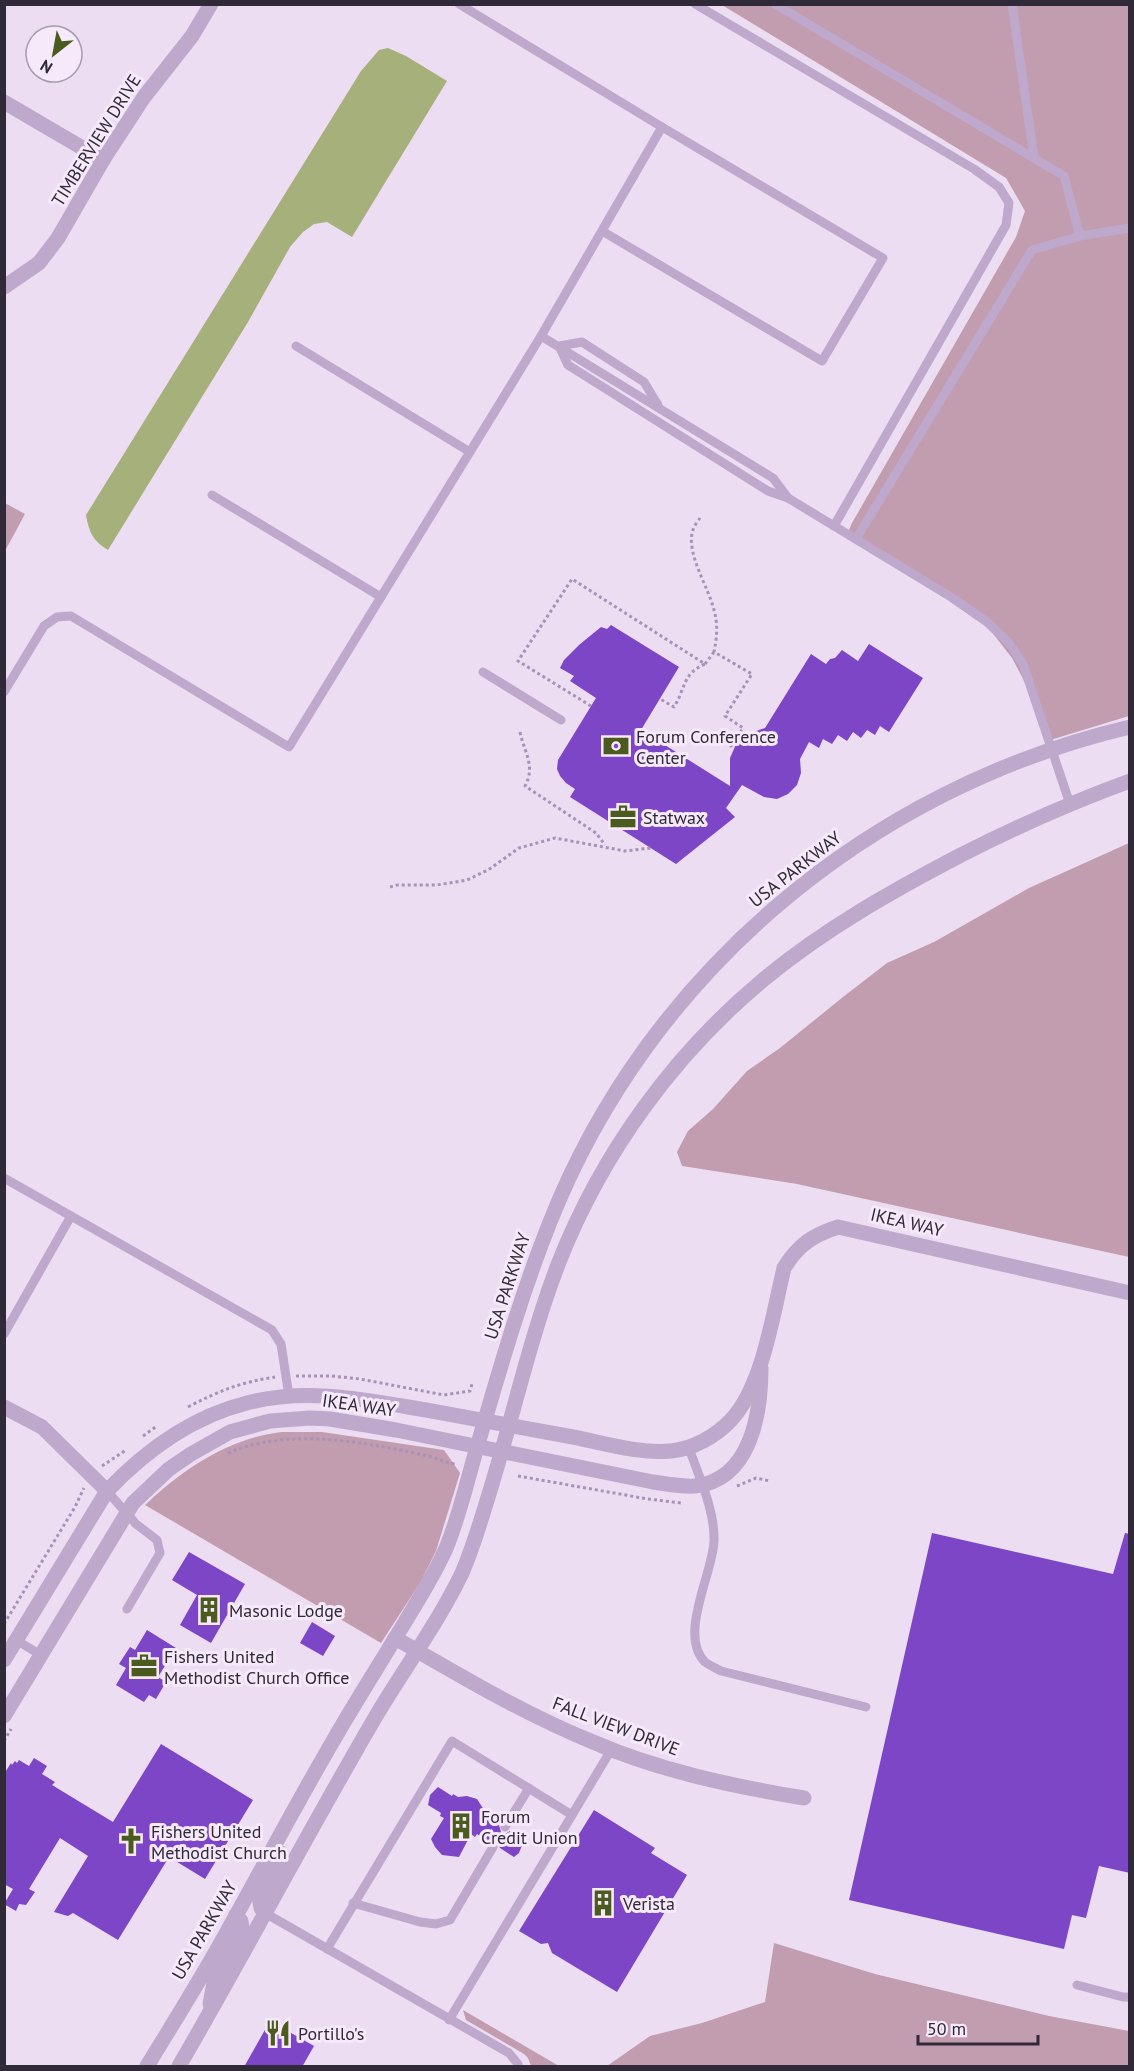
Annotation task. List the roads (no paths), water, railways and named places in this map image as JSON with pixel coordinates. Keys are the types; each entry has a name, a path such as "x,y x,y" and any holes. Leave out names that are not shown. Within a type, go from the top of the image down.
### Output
{"street":[{"name":"TIMBERVIEW DRIVE","path":"4,287 39,263 58,238 103,160 144,97 192,36 211,4"},
{"path":"4,102 103,160"},
{"name":"USA PARKWAY","path":"147,2067 216,1952 303,1794 428,1582 447,1545 529,1276 570,1175 614,1094 652,1040 684,1000 749,930 774,907 834,860 916,808 989,773 1051,749 1130,727"},
{"path":"178,2067 376,1716 464,1570 503,1452 531,1344 559,1263 592,1191 626,1132 688,1053 720,1020 764,979 817,940 927,873 1007,831 1130,781"},
{"name":"IKEA WAY","path":"4,1660 10,1636 107,1491 149,1451 189,1425 221,1410 247,1402 289,1396 342,1396 639,1449 670,1451 689,1448 711,1436 730,1421 742,1405 761,1362 784,1268 793,1254 804,1242 838,1227 1130,1293"},
{"name":"IKEA WAY","path":"10,1718 41,1655 126,1513 160,1476 191,1454 230,1432 262,1423 289,1419 330,1419 396,1430 653,1482 678,1485 701,1484 715,1481 731,1469 743,1454 753,1434 761,1394 761,1362"},
{"path":"4,1407 42,1427 107,1491"},
{"name":"FALL VIEW DRIVE","path":"395,1638 511,1703 611,1750 699,1777 804,1798"},
{"path":"265,1913 260,1902 264,1888 290,1832 303,1794"},
{"path":"208,2015 215,1978 242,1928 236,1915"}],"lane":[{"path":"459,4 883,258 822,361 602,231"},
{"path":"695,4 974,169 999,187 1009,203 1006,225 834,526"},
{"path":"775,4 1064,176 1080,236"},
{"path":"1012,4 1034,158"},
{"path":"4,692 44,626 57,617 71,616 289,747 541,336 662,127"},
{"path":"856,539 1032,250 1080,236 1130,228"},
{"path":"541,336 773,478 788,498"},
{"path":"559,346 582,342 644,382 660,408"},
{"path":"296,346 470,452"},
{"path":"559,346 568,365 768,491 788,498 951,597 987,622 1009,643 1023,664 1070,804"},
{"path":"633,406 639,395"},
{"path":"212,495 381,597"},
{"path":"483,672 561,720"},
{"path":"4,1178 272,1330 281,1344 289,1396"},
{"path":"4,1334 71,1216"},
{"path":"689,1448 713,1528 714,1544 695,1619 698,1650 705,1662 721,1671 866,1707"},
{"path":"107,1491 136,1524 157,1540 159,1545 159,1553 127,1609"},
{"path":"10,1636 41,1655"},
{"path":"327,1948 452,1741 572,1815"},
{"path":"448,2020 611,1750"},
{"path":"505,1827 529,1788"},
{"path":"353,1903 420,1922 436,1924 450,1920 493,1847"},
{"path":"265,1913 509,2053 518,2067"},
{"path":"1077,1986 1130,1997"}],"place":[{"name":"Forum Conference Center","path":"616,746"},
{"name":"Statwax","path":"623,817"},
{"name":"Masonic Lodge","path":"209,1610"},
{"name":"Fishers United Methodist Church Office","path":"144,1666"},
{"name":"Forum Credit Union","path":"461,1826"},
{"name":"Fishers United Methodist Church","path":"131,1841"},
{"name":"Verista","path":"603,1903"},
{"name":"Portillo's","path":"278,2033"}]}
